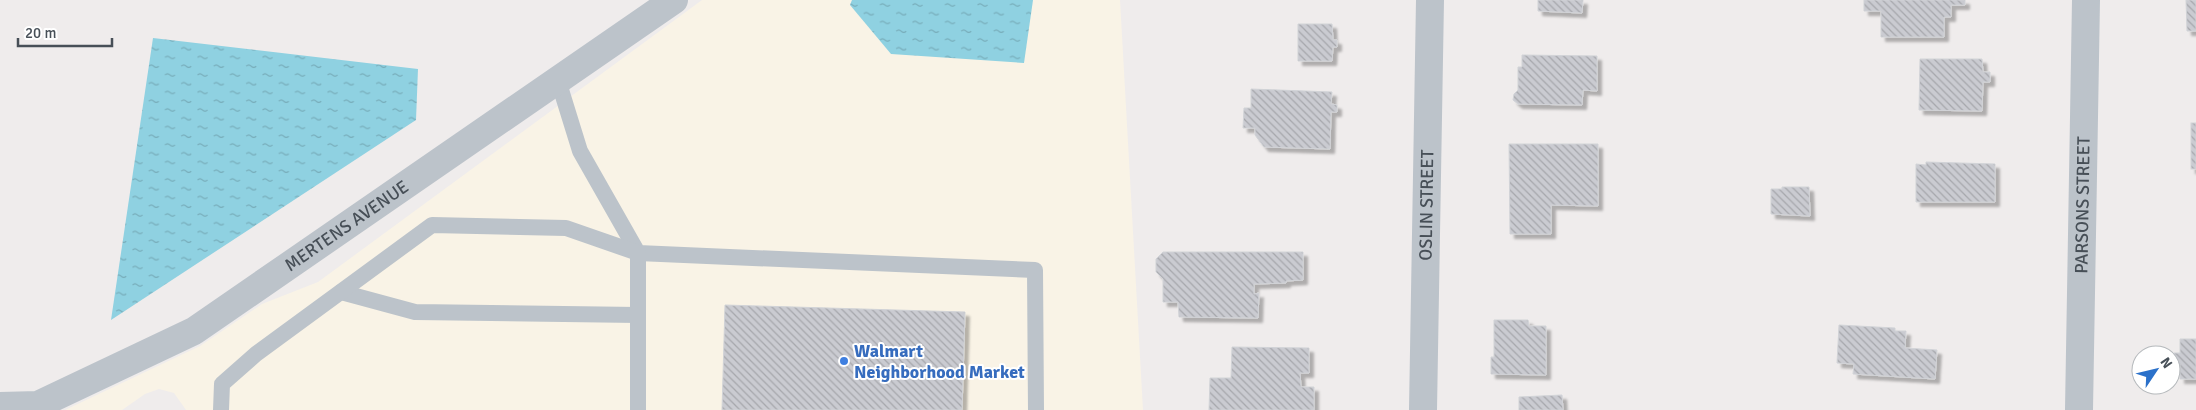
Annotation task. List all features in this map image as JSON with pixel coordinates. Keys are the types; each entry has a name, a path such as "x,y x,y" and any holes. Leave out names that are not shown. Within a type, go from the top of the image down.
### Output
{"street":[{"name":"MERTENS AVENUE","path":"0,406 38,405 194,331 674,0"},
{"name":"OSLIN STREET","path":"1422,410 1430,0"},
{"name":"PARSONS STREET","path":"2079,410 2086,0"}],"lane":[{"path":"558,80 580,151 638,254 638,410"},
{"path":"221,410 222,384 256,354 432,225 566,228 638,254 1035,270 1036,410"},
{"path":"341,292 415,312 638,315"}],"shaded area":[{"path":"702,0 852,0 850,5 1023,63 1033,0 1120,0 1143,410 186,410 174,393 159,389 145,394 122,410 65,410 200,346 262,304 318,282"}],"water":[{"path":"852,0 1033,0 1024,63 891,54 850,5"},
{"path":"153,38 418,69 416,120 111,320"}],"building":[{"path":"1538,0 1583,0 1582,13 1538,11"},
{"path":"1864,0 1965,0 1965,5 1951,5 1951,17 1944,17 1944,37 1881,37 1881,11 1864,11"},
{"path":"2186,0 2196,0 2196,31 2187,31"},
{"path":"1298,24 1332,24 1333,40 1337,40 1337,47 1333,47 1332,61 1298,61"},
{"path":"1522,55 1597,56 1597,91 1583,90 1582,105 1518,104 1513,100 1514,94 1518,90 1518,67 1522,67"},
{"path":"1920,59 1982,59 1983,72 1990,72 1990,82 1983,82 1982,111 1919,110"},
{"path":"1251,89 1332,92 1331,104 1337,105 1337,112 1331,112 1330,149 1264,147 1255,135 1255,128 1243,128 1244,108 1251,108"},
{"path":"2191,123 2196,123 2196,169 2191,169"},
{"path":"1509,144 1598,144 1598,206 1551,205 1551,234 1510,234"},
{"path":"1926,162 1995,164 1995,202 1916,202 1916,164 1926,165"},
{"path":"1782,187 1809,187 1810,216 1771,214 1771,189 1782,189"},
{"path":"1163,252 1303,252 1303,280 1286,281 1286,283 1254,284 1254,294 1259,293 1258,318 1179,317 1178,302 1163,302 1163,279 1156,272 1156,259"},
{"name":"Walmart Neighborhood Market","path":"725,305 965,312 962,410 722,410"},
{"path":"1494,320 1528,320 1529,326 1546,326 1546,375 1491,374 1491,357 1494,357"},
{"path":"1839,325 1895,328 1895,331 1906,331 1905,348 1937,350 1935,379 1853,374 1854,364 1837,363"},
{"path":"2180,339 2196,339 2196,379 2181,379"},
{"path":"1232,347 1309,348 1309,373 1300,373 1301,387 1314,387 1314,410 1209,410 1210,378 1231,378"},
{"path":"1562,395 1563,410 1519,410 1519,397"}],"place":[{"name":"Walmart Neighborhood Market","path":"844,361"}]}
